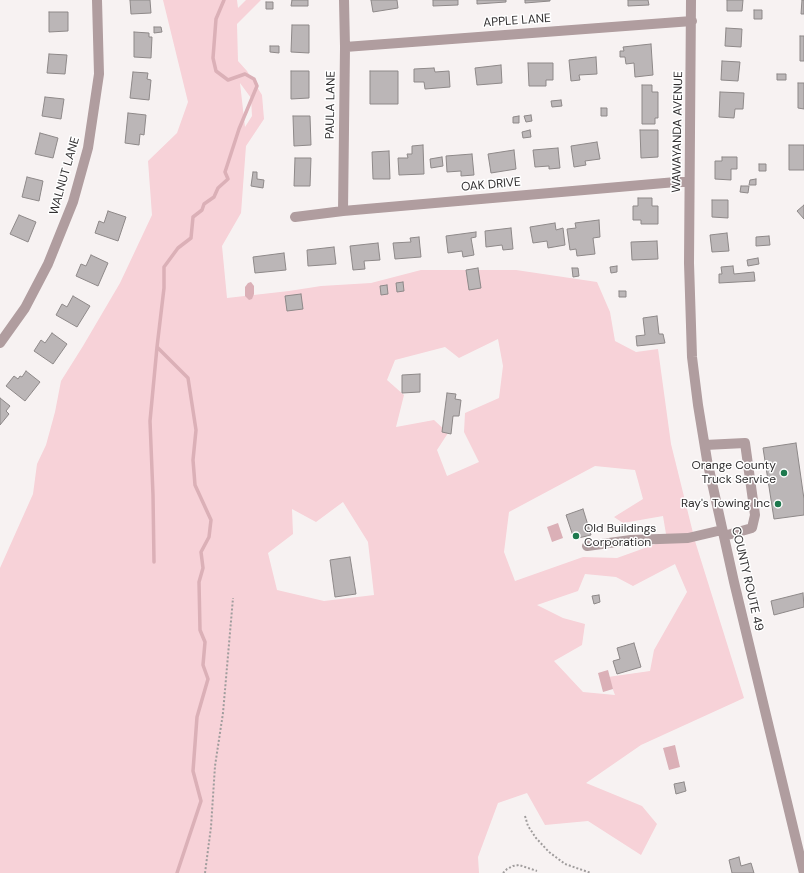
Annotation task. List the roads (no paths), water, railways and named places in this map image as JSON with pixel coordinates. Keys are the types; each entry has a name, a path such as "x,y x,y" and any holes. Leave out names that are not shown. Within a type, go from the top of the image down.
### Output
{"street":[{"name":"WALNUT LANE","path":"0,343 25,308 48,264 73,202 88,148 99,74 97,0"},
{"name":"PAULA LANE","path":"343,211 345,48 344,0"},
{"name":"WAWAYANDA AVENUE","path":"689,264 691,0"},
{"name":"APPLE LANE","path":"345,48 692,21"},
{"name":"OAK DRIVE","path":"295,217 343,211 689,182"},
{"name":"COUNTY ROUTE 49","path":"689,264 692,357 705,445 723,533 804,873"},
{"path":"587,546 632,540 688,538 752,528 755,515 744,443 705,445"}],"waterway":[{"path":"177,873 201,801 193,771 197,717 208,679 203,665 205,642 200,630 199,582 203,568 201,552 209,537 211,520 195,485 193,460 196,430 188,378 157,347 164,288 164,267 178,248 191,238 193,217 202,210 204,204 214,197 218,188 228,179 225,172 239,129 257,86 254,79 245,74 228,80 216,71 213,58 216,19 224,0"},
{"path":"154,562 150,421 157,347"}],"place":[{"name":"Orange County Truck Service","path":"784,473"},
{"name":"Ray's Towing Inc","path":"778,504"},
{"name":"Old Buildings Corporation","path":"576,536"}]}
